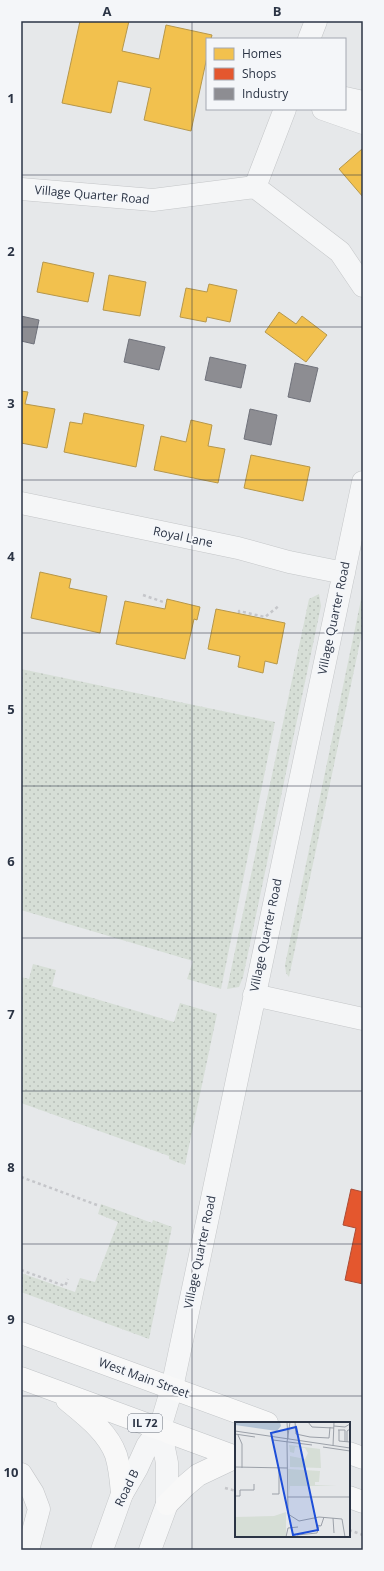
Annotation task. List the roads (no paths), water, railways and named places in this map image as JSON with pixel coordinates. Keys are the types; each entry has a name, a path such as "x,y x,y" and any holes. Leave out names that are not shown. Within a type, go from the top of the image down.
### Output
{"main road":[{"name":"West Main Street","path":"21,1333 264,1422"},
{"name":"IL 72","path":"21,1378 235,1457"},
{"path":"55,1391 104,1434 116,1454 120,1472 122,1494"},
{"path":"350,1453 363,1458"},
{"path":"167,1504 198,1475 235,1457"},
{"path":"350,1497 363,1502"}],"street":[{"path":"309,38 316,21"},
{"path":"346,98 363,102"},
{"path":"285,110 255,187 340,252 363,286"},
{"path":"326,110 363,123"},
{"name":"Village Quarter Road","path":"21,189 153,200 255,187"},
{"name":"Village Quarter Road","path":"172,1388 363,482"},
{"name":"Royal Lane","path":"21,503 238,548 289,562 344,573"},
{"path":"254,995 363,1019"},
{"name":"Road B","path":"102,1550 122,1494 137,1468 147,1446 160,1428 172,1388"},
{"name":"Road B","path":"150,1550 167,1504 167,1462 160,1428"},
{"path":"21,1474 33,1493 38,1509 28,1550"}]}
